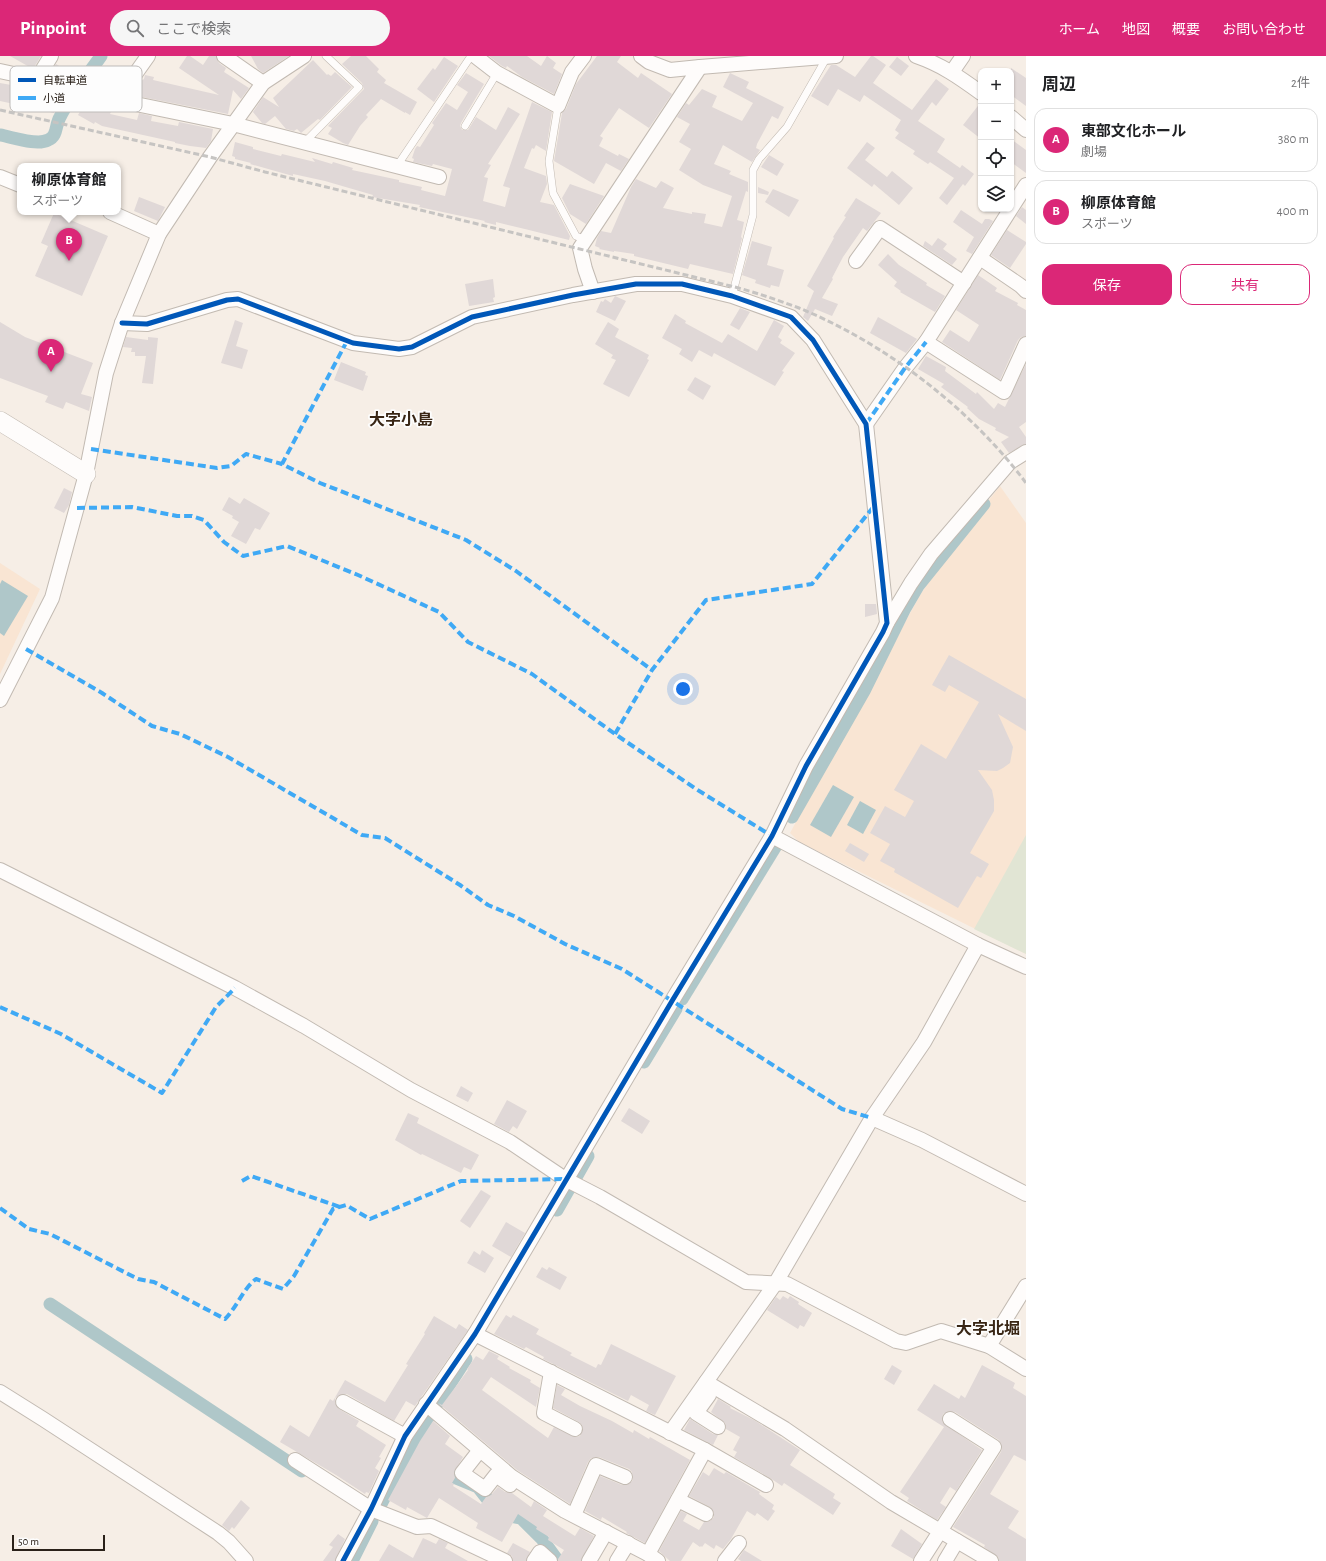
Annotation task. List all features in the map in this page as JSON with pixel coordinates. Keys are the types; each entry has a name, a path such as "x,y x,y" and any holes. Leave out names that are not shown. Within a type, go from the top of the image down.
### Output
{"street":[{"path":"45,66 51,56"},
{"path":"141,66 148,56"},
{"path":"224,56 263,83"},
{"path":"0,700 52,598 86,474 106,373 122,323 159,234 233,124 263,83 304,56"},
{"path":"475,56 497,73 558,106 572,72 584,56"},
{"path":"641,56 649,62 670,70 704,62 831,57"},
{"path":"916,56 934,62 952,72 978,91"},
{"path":"952,72 963,56"},
{"path":"593,292 580,248 704,62"},
{"path":"0,71 10,73"},
{"path":"142,105 233,124 438,177"},
{"path":"1014,120 1026,130"},
{"path":"0,177 17,184"},
{"path":"866,424 905,368 926,342 1026,185"},
{"path":"117,215 159,234"},
{"path":"856,261 880,228 964,283"},
{"path":"980,258 1024,285"},
{"path":"122,323 147,324 227,300 238,299 353,343 399,349 412,347 472,317 572,295 636,284 682,284 732,296 791,317 812,340 866,424 886,623"},
{"path":"926,342 1004,392 1026,344"},
{"path":"0,422 86,474"},
{"path":"343,1561 371,1509 405,1436 474,1334 772,836 806,766 868,660 886,623 910,583 931,554 1010,462 1024,456"},
{"path":"772,836 978,945 1026,967"},
{"path":"0,870 235,988 304,1026 411,1090 510,1142 566,1179 607,1200 746,1282 787,1284 896,1341 906,1343 941,1331 989,1346 1026,1369"},
{"path":"670,1433 710,1384 775,1284 872,1118 924,1042 978,945"},
{"path":"872,1118 922,1140 1026,1194"},
{"path":"989,1346 1026,1286"},
{"path":"474,1334 705,1450 766,1485"},
{"path":"551,1372 544,1413 575,1429"},
{"path":"710,1384 696,1413 718,1427"},
{"path":"710,1384 785,1429 891,1502 992,1561"},
{"path":"0,1392 218,1533 229,1542 246,1561"},
{"path":"343,1402 405,1436"},
{"path":"426,1404 512,1477 574,1516 653,1558 678,1500 705,1450"},
{"path":"921,1561 994,1447 950,1419"},
{"path":"480,1450 462,1473 485,1489 496,1475 530,1499 534,1491"},
{"path":"295,1460 371,1509 417,1527 431,1526 505,1561"},
{"path":"574,1516 596,1465 625,1477"},
{"path":"678,1500 706,1514"},
{"path":"589,1561 606,1532"},
{"path":"945,1561 957,1541"},
{"path":"725,1561 739,1543"},
{"path":"617,1561 628,1544"},
{"path":"534,1561 540,1552 550,1561"}],"lane":[{"path":"304,143 358,87 326,56"},
{"path":"397,166 471,56"},
{"path":"732,296 753,215 753,170 758,159 787,127 831,57"},
{"path":"464,126 497,73"},
{"path":"558,106 549,161 553,193 576,236 586,240"}],"shaded area":[{"path":"1000,486 1026,523 1026,954 799,842 790,833 920,595 963,533"},
{"path":"0,563 40,589 0,674"}],"green space":[{"path":"1026,835 1026,954 974,929"}],"water":[{"path":"2,580 28,596 4,636 0,633 0,584"},
{"path":"833,785 854,797 831,837 810,825"},
{"path":"860,801 876,810 863,834 847,825"}],"building":[{"path":"10,56 41,56 35,66 28,66"},
{"path":"187,56 190,56 203,65 209,56 216,56 219,63 226,68 224,72 249,88 241,99 233,90 228,114 142,97 142,80 145,75 154,77 153,80 219,95 179,68"},
{"path":"251,56 289,56 263,73 258,69"},
{"path":"351,56 366,56 379,69 377,72 386,80 384,83 417,102 410,115 381,99 366,115 368,117 360,126 348,145 328,134 332,128 328,126 364,89 362,83 342,64"},
{"path":"489,56 527,56 541,66 547,56 556,63 553,68 562,74 554,94 522,77 507,66 506,68 502,66"},
{"path":"597,56 621,56 617,62 638,78 641,73 672,94 649,128 619,108 600,136 603,138 599,146 618,156 619,154 629,159 621,171 606,163 594,184 554,161 562,113 566,109 576,84"},
{"path":"871,56 886,65 873,83 912,110 936,79 949,89 936,106 932,102 918,121 945,139 937,152 960,168 962,165 974,174 965,186 963,184 947,205 939,198 954,178 930,162 928,164 913,154 915,151 895,138 899,133 895,130 901,120 864,95 860,102 838,89 828,106 811,96 831,65 836,65 855,77"},
{"path":"444,57 458,66 434,102 417,89 433,68 435,70"},
{"path":"897,57 909,66 901,76 889,67"},
{"path":"313,60 327,75 328,74 331,76 335,72 352,87 320,120 318,119 301,133 297,129 294,131 286,129 275,116 265,124 262,123 253,112 263,97 279,107 273,98"},
{"path":"1014,70 1026,78 1026,106 1014,97"},
{"path":"466,73 484,84 461,123 460,126 462,130 468,130 476,117 496,130 508,107 520,114 488,164 491,165 484,177 488,178 483,201 505,207 510,188 503,186 532,102 552,112 546,151 536,145 534,149 532,148 524,168 546,176 547,184 540,202 554,205 570,236 569,240 496,222 496,225 484,222 485,221 419,207 420,205 372,197 373,195 325,181 293,174 293,176 250,164 251,163 235,159 235,157 232,156 235,142 253,147 253,149 281,156 282,154 315,162 312,158 332,164 333,162 353,168 352,170 399,180 399,182 422,187 421,190 445,196 452,169 433,164 432,166 413,162 414,159 412,158 415,149 417,146 420,147 434,125 432,123 446,103 457,110 468,92 457,85"},
{"path":"730,73 749,82 746,88 784,107 778,119 772,116 757,144 756,148 760,150 752,162 723,145 714,164 731,171 729,174 748,182 748,192 746,191 737,220 744,222 742,238 733,274 690,264 688,269 634,256 634,254 599,249 600,248 595,246 601,231 611,233 636,179 656,188 661,181 674,188 663,208 692,214 692,212 706,214 704,223 722,227 732,196 703,185 679,170 691,149 679,142 690,124 677,117 686,103 689,105 702,89 717,96 712,107 742,121 753,103 723,87"},
{"path":"0,83 10,85 10,103 0,101"},
{"path":"978,106 978,137 963,125"},
{"path":"80,112 111,112 110,114 137,120 139,113 152,116 151,121 178,126 179,122 213,129 211,141 206,148 175,143 102,126 95,122 94,124 78,115"},
{"path":"1014,141 1026,150 1026,173 1014,164"},
{"path":"867,142 875,148 865,160 887,177 892,171 913,188 899,205 874,184 872,187 847,168"},
{"path":"769,155 784,164 777,176 761,167"},
{"path":"570,184 604,196 586,224 570,214 562,198"},
{"path":"758,187 769,192 768,195 758,193"},
{"path":"773,189 799,200 789,217 765,202"},
{"path":"139,197 165,207 158,221 134,211"},
{"path":"856,198 881,213 867,231 863,228 843,257 822,298 838,304 832,316 815,309 808,321 803,317 814,291 807,286 834,238 833,237 846,217 844,216"},
{"path":"1022,207 1026,210 1026,224 1016,216"},
{"path":"961,210 982,224 985,219 993,221 972,254 966,251 974,237 953,222"},
{"path":"53,215 59,215 108,236 82,296 35,276 48,246 41,243"},
{"path":"1007,230 1026,242 1010,268 991,255"},
{"path":"938,238 947,244 943,249 957,259 952,265 923,246 925,241 932,246"},
{"path":"752,241 772,247 767,265 784,270 779,287 771,285 770,288 755,283 756,280 742,275"},
{"path":"888,254 899,265 927,283 926,285 945,296 935,312 900,292 901,291 894,286 897,282 878,265"},
{"path":"978,275 997,288 995,291 1018,303 1017,305 1026,310 1026,336 1021,337 1018,340 1000,380 942,342 950,330 969,342 979,325 956,310"},
{"path":"493,279 495,297 493,298 494,302 469,306 465,284"},
{"path":"615,296 626,301 615,321 596,312 601,301 603,302 605,299 611,303"},
{"path":"740,308 750,312 739,330 730,325"},
{"path":"675,314 686,321 685,323 722,343 728,334 757,351 774,320 784,326 778,337 782,340 780,343 795,353 782,371 784,372 775,386 714,353 712,357 699,350 692,362 679,354 682,349 662,338"},
{"path":"878,317 917,339 906,353 870,333"},
{"path":"235,320 243,323 236,346 248,350 242,369 221,363"},
{"path":"0,322 25,337 93,363 81,394 92,397 89,411 66,402 63,409 45,402 48,396 0,378"},
{"path":"608,322 619,329 615,337 649,355 647,359 649,360 629,397 603,384 616,360 611,358 613,355 595,344"},
{"path":"126,337 148,340 148,337 158,338 153,384 142,383 146,356 135,356 135,352 131,352 132,348 123,347"},
{"path":"926,356 946,367 945,371 976,394 977,392 994,409 998,403 1005,407 1026,364 1026,422 1019,427 1026,437 1026,444 1009,453 1001,442 1009,437 995,430 996,428 979,419 967,408 968,407 941,387 944,384 918,369"},
{"path":"341,362 366,372 365,375 368,376 363,391 334,380"},
{"path":"695,377 711,386 703,400 687,390"},
{"path":"64,488 72,492 69,505 64,513 54,508"},
{"path":"229,497 240,504 244,498 270,513 260,530 255,528 246,544 231,536 239,522 232,518 233,516 222,510"},
{"path":"865,604 876,604 877,614 865,617"},
{"path":"949,655 1026,699 1026,731 998,714 1013,747 1010,763 997,771 978,770 992,790 994,811 970,853 989,864 981,878 977,876 958,908 894,872 895,869 880,861 890,844 870,833 885,806 905,817 914,801 894,790 921,744 946,759 979,702 949,685 945,692 932,685"},
{"path":"850,843 869,854 864,862 845,851"},
{"path":"461,1086 473,1093 468,1102 456,1096"},
{"path":"507,1100 527,1111 517,1129 513,1126 509,1132 494,1124"},
{"path":"629,1108 650,1121 642,1134 621,1121"},
{"path":"408,1113 419,1118 417,1123 479,1155 471,1170 464,1167 461,1173 422,1154 421,1155 395,1140"},
{"path":"481,1190 491,1196 470,1228 460,1221"},
{"path":"506,1222 525,1233 511,1257 492,1246"},
{"path":"482,1250 494,1258 485,1273 467,1263 474,1251 480,1255"},
{"path":"542,1267 547,1270 549,1267 567,1277 560,1290 536,1277"},
{"path":"783,1296 788,1299 790,1296 799,1302 798,1304 812,1313 804,1327 800,1325 798,1329 767,1310 776,1297 780,1300"},
{"path":"506,1315 511,1318 513,1315 539,1329 536,1334 572,1353 570,1355 596,1368 598,1364 601,1365 611,1344 676,1376 655,1415 646,1411 649,1405 631,1395 628,1401 543,1359 544,1357 526,1347 524,1349 494,1334"},
{"path":"434,1316 456,1329 459,1324 468,1330 415,1406 406,1401 394,1421 347,1394 339,1395 335,1398 335,1403 339,1409 359,1421 356,1426 386,1445 375,1468 379,1471 369,1493 366,1492 365,1494 280,1442 290,1425 309,1437 330,1399 333,1401 345,1380 385,1402 408,1365 406,1364 425,1334 424,1333"},
{"path":"489,1351 499,1356 497,1359 510,1367 509,1368 531,1380 530,1382 540,1388 536,1407 491,1377 482,1390 548,1438 554,1427 575,1437 580,1436 583,1429 579,1422 553,1408 557,1385 565,1389 561,1395 580,1406 633,1433 634,1430 649,1439 650,1437 690,1460 645,1543 626,1533 627,1532 602,1517 601,1520 585,1511 600,1476 622,1485 626,1485 633,1480 632,1472 629,1469 599,1457 591,1458 570,1504 517,1470 438,1403 442,1405 468,1370 467,1369 476,1356 483,1360"},
{"path":"892,1365 902,1371 894,1385 884,1379"},
{"path":"982,1365 1015,1383 1013,1388 1026,1396 1026,1461 1014,1455 990,1494 1019,1511 1008,1528 1026,1539 1026,1561 999,1561 998,1557 984,1547 985,1545 953,1527 1001,1452 1002,1447 999,1440 955,1412 950,1411 943,1414 943,1423 982,1450 956,1491 950,1487 940,1503 946,1507 937,1520 907,1501 909,1498 900,1492 944,1427 917,1410 934,1384 959,1399 961,1395 965,1398"},
{"path":"718,1399 731,1407 730,1408 754,1420 800,1450 790,1465 835,1494 833,1498 841,1503 833,1515 784,1483 782,1486 734,1457 737,1452 733,1450 740,1437 726,1429 725,1423 711,1412"},
{"path":"690,1419 713,1434 718,1435 713,1445 684,1430"},
{"path":"433,1421 450,1436 445,1444 463,1457 454,1472 455,1478 452,1483 454,1484 453,1486 481,1504 486,1497 491,1495 498,1487 505,1492 512,1493 531,1507 534,1501 547,1510 543,1516 575,1536 580,1528 594,1536 581,1561 558,1561 564,1550 548,1540 549,1537 536,1529 537,1527 518,1514 502,1542 476,1528 478,1523 439,1498 427,1518 407,1507 406,1510 388,1500 420,1441"},
{"path":"714,1468 724,1474 726,1472 760,1492 759,1494 774,1505 772,1509 775,1511 768,1521 757,1513 755,1516 747,1511 731,1539 723,1549 716,1545 714,1549 705,1543 702,1547 700,1547 693,1542 681,1561 670,1561 659,1551 681,1511 687,1514 683,1521 699,1530 704,1522 710,1521 714,1517 714,1513 710,1507 689,1496 703,1472 709,1476"},
{"path":"241,1500 250,1508 234,1529 232,1527 229,1531 222,1525"},
{"path":"901,1529 922,1544 913,1559 891,1546"},
{"path":"338,1534 345,1539 335,1561 323,1561 333,1547 329,1545"},
{"path":"423,1538 436,1544 439,1539 448,1543 445,1548 468,1561 379,1561 389,1544 413,1558"},
{"path":"513,1543 530,1552 526,1561 513,1561 512,1556 507,1553"},
{"path":"744,1550 762,1561 741,1561 738,1559"}],"waterway":[{"path":"94,66 101,56"},
{"path":"0,135 43,142 51,138 55,133 58,120 62,112"},
{"path":"792,817 864,691 904,610 918,586 984,504"},
{"path":"682,999 777,844"},
{"path":"644,1062 676,1009"},
{"path":"575,1179 588,1156"},
{"path":"557,1210 570,1187"},
{"path":"50,1304 302,1471"},
{"path":"437,1404 466,1359"},
{"path":"380,1506 408,1451 429,1416"},
{"path":"408,1451 422,1458 444,1473 478,1487 499,1514 521,1518 542,1539 558,1561"},
{"path":"352,1561 372,1521"}],"railway":[{"path":"0,110 210,157 265,172 735,287 791,305 831,323 863,340 894,359 924,381 953,404 979,429 1026,483"}],"marked path":[{"path":"347,341 282,464 320,483 466,540 516,571 652,670"},
{"path":"866,424 905,368 926,342"},
{"path":"91,449 217,468 231,466 246,454 282,464"},
{"path":"615,734 652,670 706,600 812,584 874,506"},
{"path":"77,508 132,507 177,516 192,516 204,520 224,542 243,556 287,546 358,575 439,612 468,642 532,674 615,734 696,789 772,836"},
{"path":"26,649 102,693 152,726 180,734 228,757 362,835 385,838 460,885 488,905 514,916 565,944 622,969 842,1109 872,1118"},
{"path":"0,1007 61,1034 162,1093 216,1007 235,988"},
{"path":"242,1181 251,1176 340,1207"},
{"path":"0,1208 29,1229 50,1234 138,1279 154,1282 225,1319 247,1288 256,1279 283,1289 294,1276 333,1209 346,1205 370,1219 461,1181 565,1179"}],"cycle path":[{"path":"122,323 147,324 227,300 238,299 353,343 399,349 412,347 472,317 573,295 636,284 682,284 732,296 791,317 813,340 866,424 887,623 883,632 806,766 772,836 672,1001 475,1334 405,1436 371,1509 343,1561"}],"place":[{"name":"柳原体育館","path":"69,261"},
{"name":"東部文化ホール","path":"51,372"}],"district":[{"name":"大字小島","path":"401,419"},
{"name":"大字北堀","path":"988,1328"}]}
